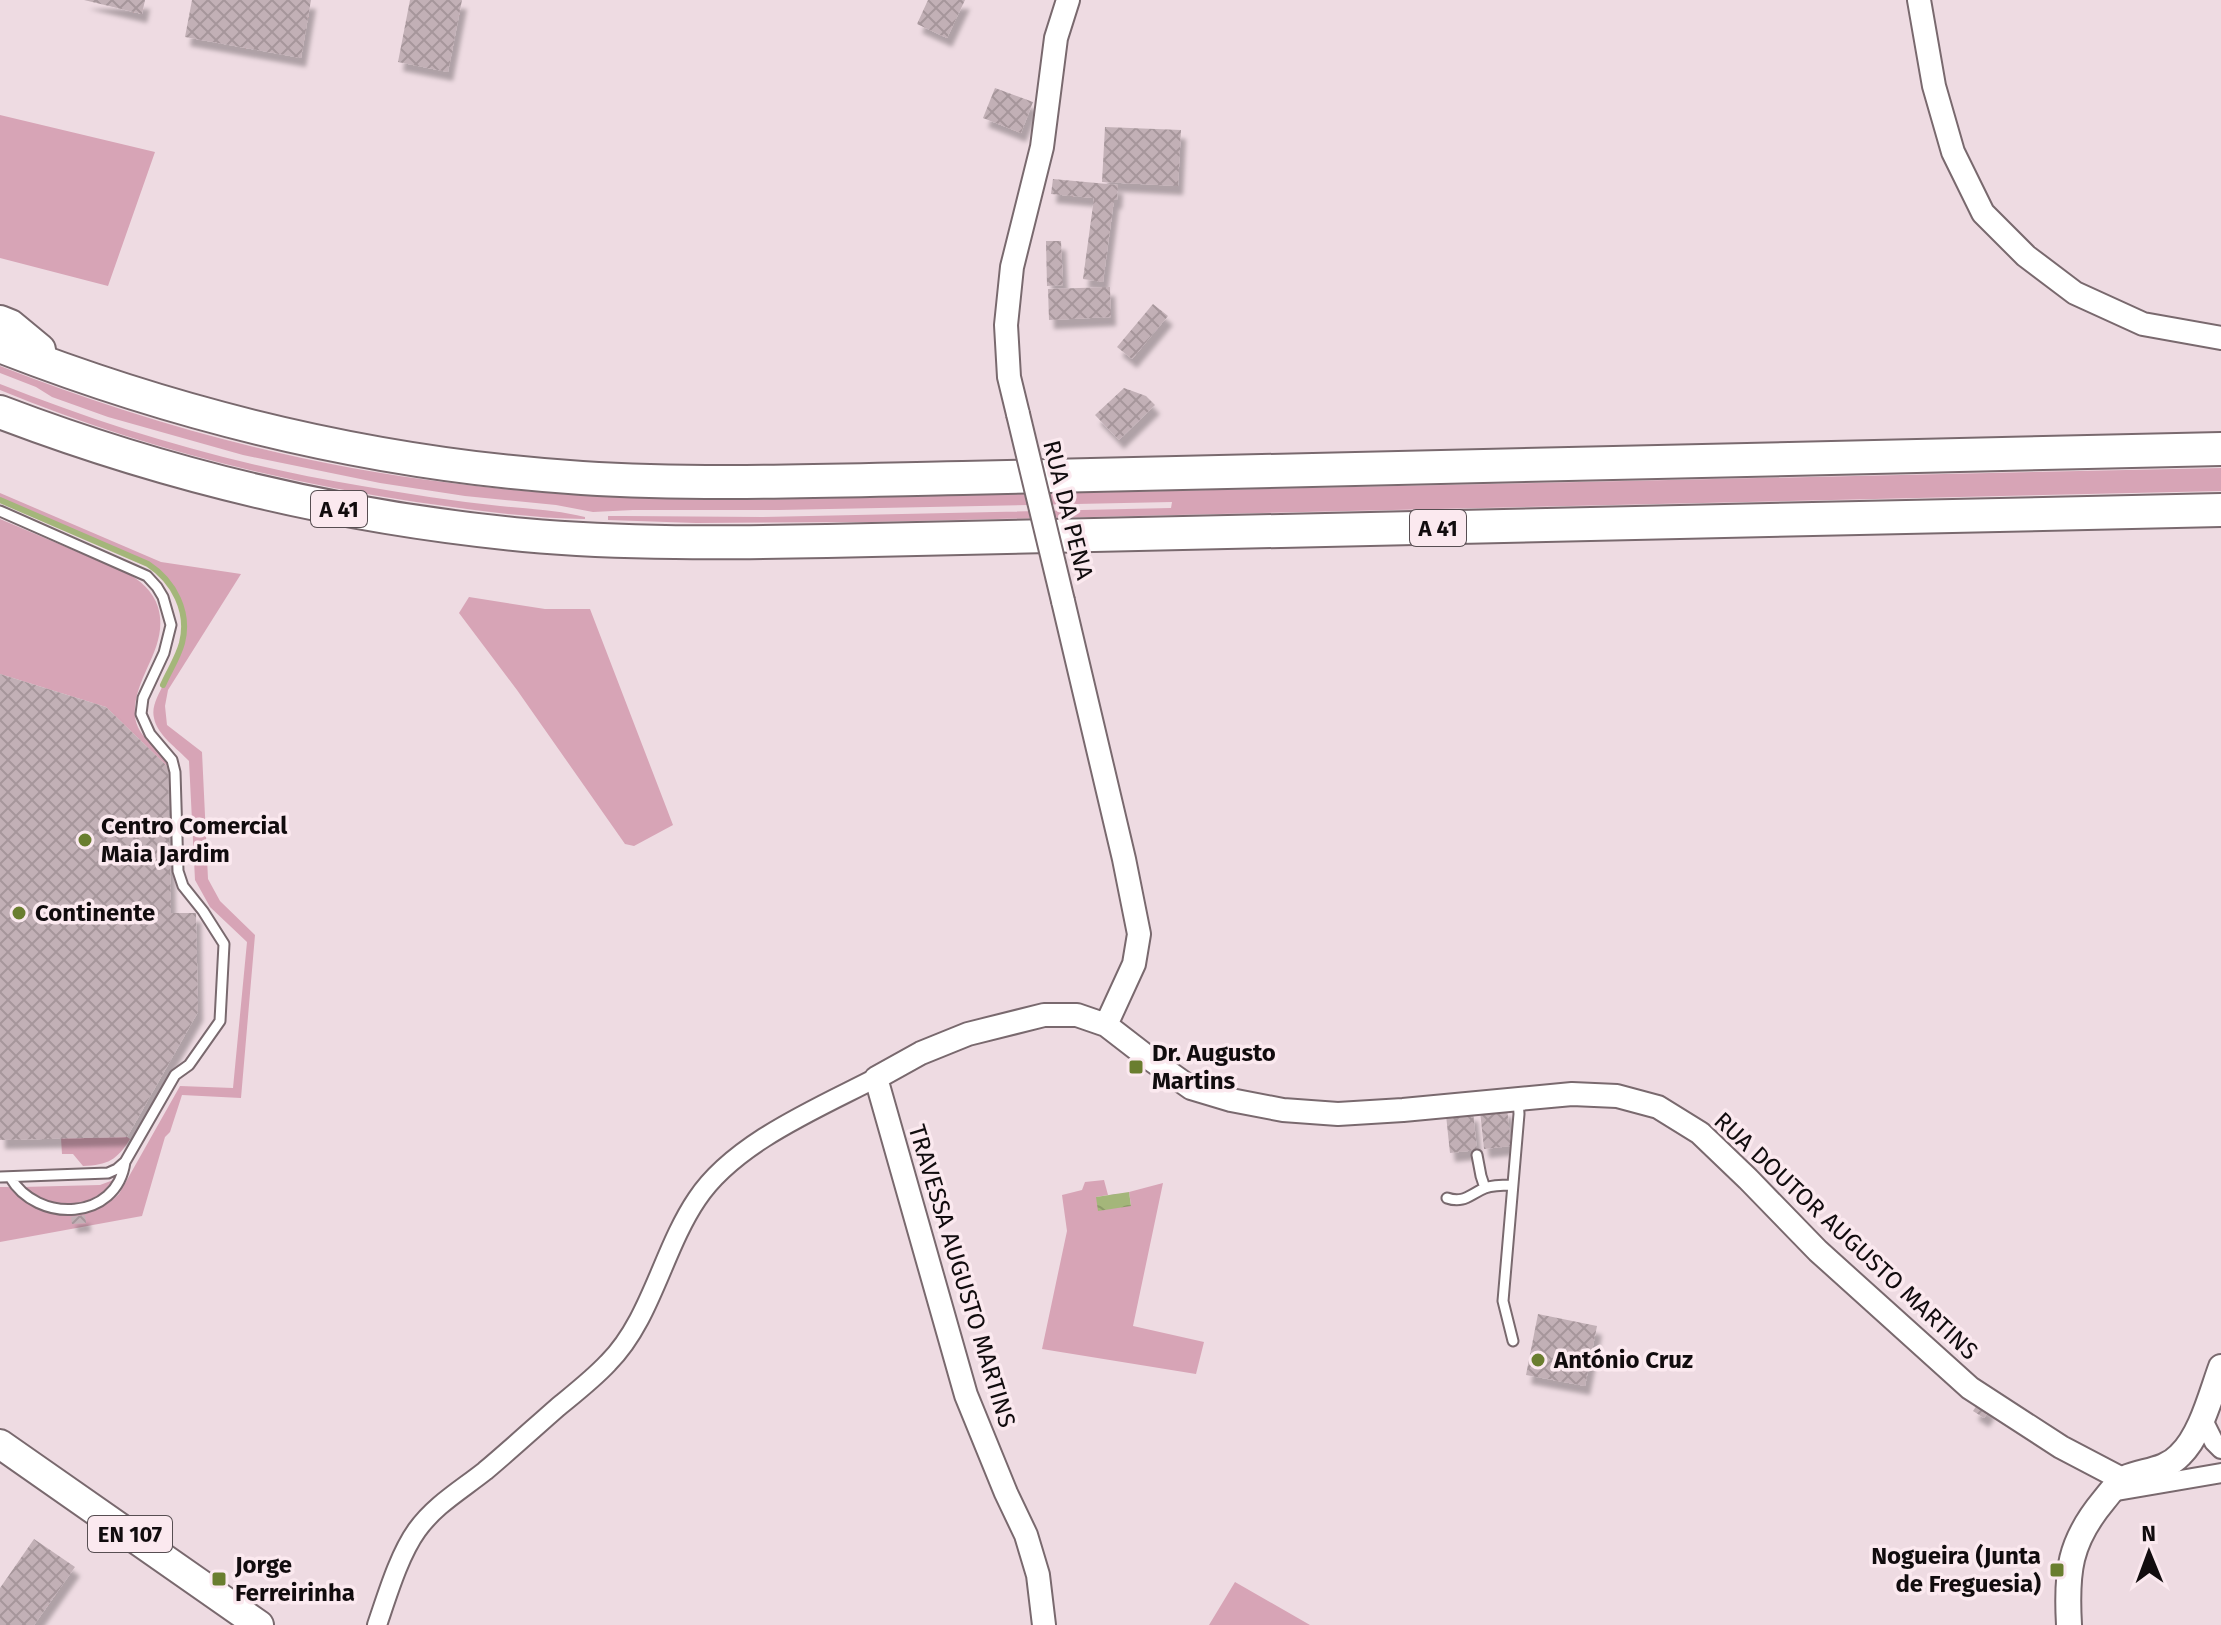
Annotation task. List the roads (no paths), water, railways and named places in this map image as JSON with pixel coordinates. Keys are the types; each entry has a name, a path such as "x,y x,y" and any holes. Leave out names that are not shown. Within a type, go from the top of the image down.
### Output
{"highway":[{"path":"0,322 10,326 63,370"},
{"path":"0,346 191,412 318,442 449,464 597,478 760,481 963,478 2221,449"},
{"name":"A 41","path":"0,412 111,451 183,472 320,505 404,520 524,535 655,542 859,541 2221,510"},
{"path":"0,421 32,424"}],"main road":[{"path":"2069,1625 2069,1572 2075,1544 2091,1515 2117,1486 2164,1467 2187,1448 2221,1367"},
{"name":"EN 107","path":"0,1444 259,1625"}],"street":[{"name":"RUA DA PENA","path":"1068,0 1056,38 1042,147 1012,267 1006,325 1009,377 1128,874 1139,934 1134,964 1106,1025"},
{"path":"1919,0 1934,86 1949,139 1983,213 2026,256 2075,293 2143,324 2221,338"},
{"name":"RUA DOUTOR AUGUSTO MARTINS","path":"377,1625 415,1532 436,1508 484,1471 609,1363 631,1336 697,1198 725,1167 789,1123 921,1053 968,1034 1044,1015 1077,1015 1106,1025 1191,1088 1283,1110 1338,1114 1572,1094 1617,1096 1658,1107 1700,1133 1818,1251 1970,1388 2117,1486"},
{"name":"TRAVESSA AUGUSTO MARTINS","path":"876,1078 966,1395 1026,1535 1038,1575 1044,1625"},
{"path":"2202,1418 2221,1449"},
{"path":"2117,1486 2221,1473"}],"lane":[{"path":"0,511 147,576 163,597 171,625 164,653 143,698 141,714 150,734 172,760 175,772 178,871 183,886 224,944 220,1021 189,1065 175,1075 125,1162 108,1173 5,1177"},
{"path":"1513,1341 1503,1301 1518,1099"},
{"path":"1477,1155 1485,1188"},
{"path":"5,1177 36,1203 56,1209 76,1209 93,1205 109,1196 123,1176 125,1162"},
{"path":"1447,1198 1464,1200 1485,1188 1512,1185"}],"water":[{"path":"1129,1192 1131,1206 1098,1211 1096,1197"}],"waterway":[{"path":"0,500 148,564 165,579 178,598 184,631 178,654 163,685"}],"place":[{"name":"Centro Comercial Maia Jardim","path":"85,840"},
{"name":"Continente","path":"19,913"},
{"name":"Dr. Augusto Martins","path":"1136,1067"},
{"name":"António Cruz","path":"1538,1360"},
{"name":"Nogueira (Junta de Freguesia)","path":"2057,1570"},
{"name":"Jorge Ferreirinha","path":"219,1579"}]}
